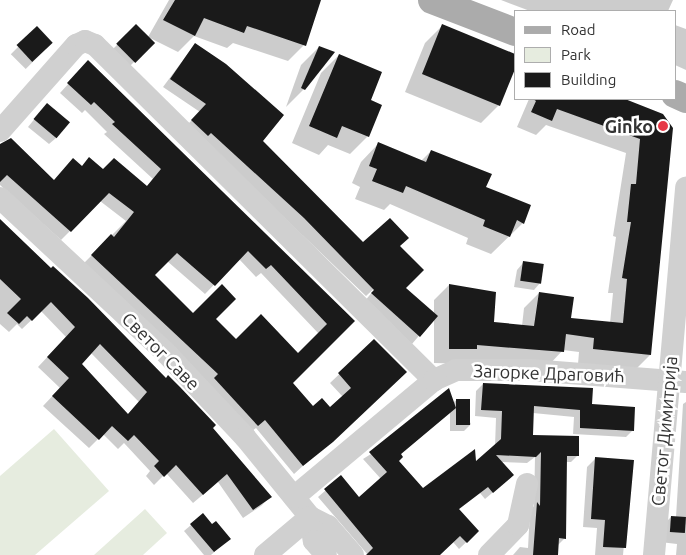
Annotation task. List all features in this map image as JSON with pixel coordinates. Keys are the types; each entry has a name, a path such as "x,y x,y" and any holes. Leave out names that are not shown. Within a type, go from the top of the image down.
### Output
{"main road":[{"path":"432,0 514,32"}],"street":[{"path":"0,131 76,45 85,41 95,45 434,380"},
{"name":"Светог Димитрија","path":"654,555 677,380 686,187"},
{"name":"Светог Саве","path":"0,198 167,354 245,437 310,517 328,526 353,555"},
{"name":"Загорке Драговић","path":"294,497 434,380 456,370 484,369 677,380"},
{"path":"489,555 518,526 526,484"},
{"path":"265,555 310,517"},
{"name":"Светог Саве","path":"310,517 314,541 326,555"}],"green space":[{"path":"54,429 109,491 35,555 0,555 0,476"},
{"path":"145,509 167,533 143,555 94,555"}],"building":[{"path":"175,0 321,0 306,46 247,26 244,33 204,18 195,36 163,20"},
{"path":"136,24 155,43 135,63 116,44"},
{"path":"442,24 514,54 514,71 500,106 422,74"},
{"path":"37,26 53,43 32,62 17,45"},
{"path":"195,43 226,64 284,115 263,141 363,242 390,218 409,238 400,246 424,270 406,288 438,316 420,337 371,293 374,290 304,218 211,133 208,136 191,120 206,104 170,79"},
{"path":"319,46 335,52 305,90 301,88"},
{"path":"339,54 382,72 371,100 382,105 369,137 342,126 337,138 309,126"},
{"path":"88,60 355,321 293,383 313,406 322,398 330,407 351,388 338,373 374,339 407,372 333,442 303,466 265,420 258,426 214,378 218,374 91,255 111,234 114,237 134,212 109,193 71,232 7,175 0,182 0,144 11,138 54,180 73,158 82,166 89,157 103,169 114,158 147,186 161,169 112,124 115,122 94,102 91,105 67,83","holes":["248,251 266,269 271,265 327,324 298,353 261,314 236,339 216,319 236,299 222,284 193,313 155,275 177,253 215,286"]},
{"path":"534,100 628,100 663,114 673,128 651,355 593,349 594,338 566,334 564,352 477,345 477,349 449,349 449,284 496,292 494,322 534,326 539,292 574,297 571,318 623,323 627,279 622,278 631,222 627,222 631,184 636,184 640,139 557,109 552,121 531,112 536,101"},
{"path":"47,103 70,122 56,138 34,119"},
{"path":"378,142 426,162 431,150 492,174 486,187 531,205 524,224 517,220 510,237 483,226 485,220 406,186 403,193 372,181 377,169 369,166"},
{"path":"0,219 51,268 53,266 88,298 166,378 168,375 180,387 216,425 213,428 272,497 253,510 227,474 203,495 176,465 164,477 154,466 159,461 134,435 128,441 112,426 99,440 52,396 69,378 47,357 75,327 51,302 32,321 27,316 19,324 7,313 21,299 0,279","holes":["100,344 147,392 128,414 82,364"]},
{"path":"523,261 544,264 541,284 520,281"},
{"path":"483,383 593,388 592,404 635,407 634,431 580,428 580,410 534,406 533,435 579,436 579,456 567,456 566,539 559,538 558,555 533,555 537,502 540,506 541,452 536,457 496,455 514,475 493,493 488,487 459,509 479,531 467,543 460,536 440,555 366,555 373,548 324,489 341,475 359,497 387,472 369,452 449,388 456,408 401,454 403,457 399,461 423,488 475,449 476,461 501,439 502,411 481,410"},
{"path":"456,399 470,399 470,425 456,425"},
{"path":"595,457 634,460 626,548 603,547 605,520 591,519"},
{"path":"203,513 212,524 216,521 231,539 214,552 190,524"},
{"path":"671,516 686,517 685,533 670,532"}],"place":[{"name":"Ginko","path":"663,126"}]}
